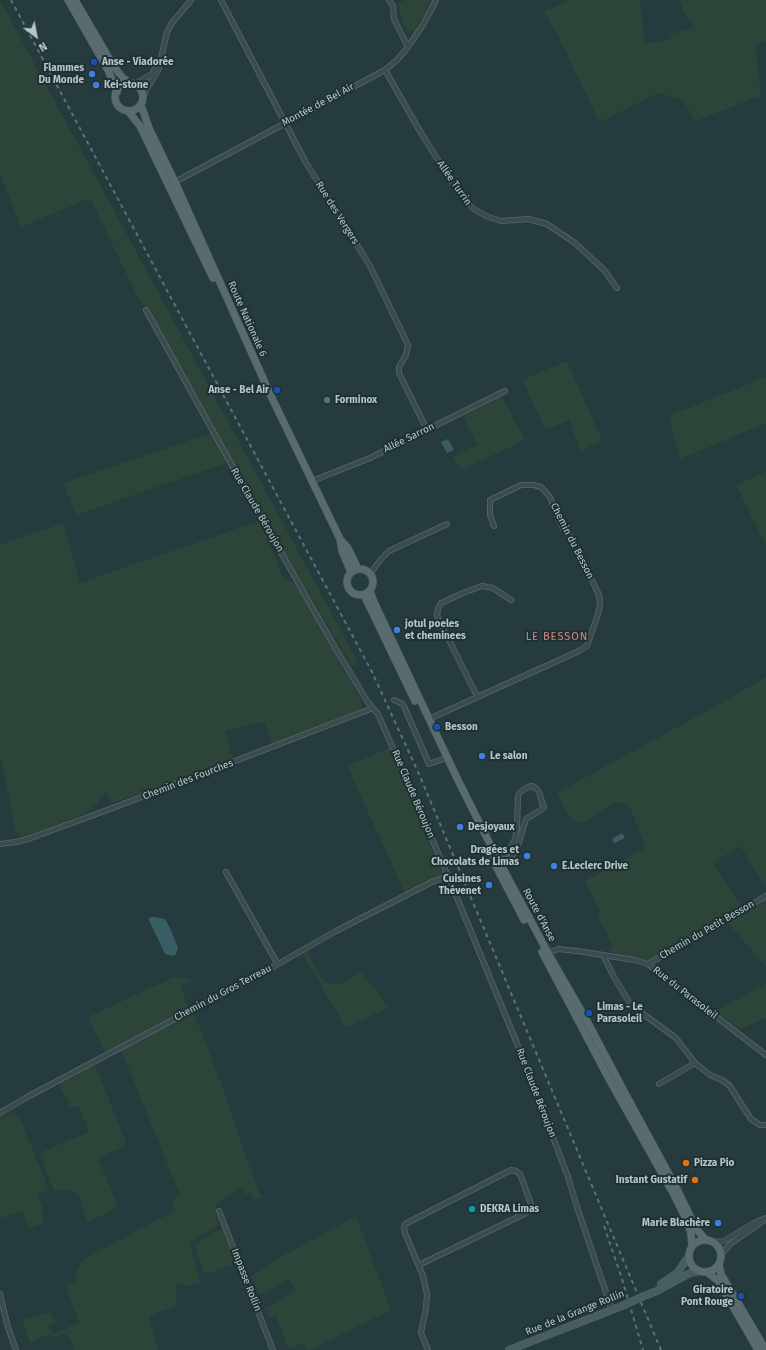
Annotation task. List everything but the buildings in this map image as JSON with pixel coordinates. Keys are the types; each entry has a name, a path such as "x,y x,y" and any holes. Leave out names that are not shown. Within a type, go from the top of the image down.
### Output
{"main road":[{"path":"68,0 108,70 117,92 117,103 122,109 128,111 137,109 142,102 142,90 121,76 75,0"},
{"path":"117,92 122,86 132,84"},
{"name":"Route Nationale 6","path":"142,102 149,128 175,182 245,339 340,539"},
{"path":"128,111 140,126 223,300 245,339"},
{"path":"340,539 348,548 358,569"},
{"path":"340,539 342,550 351,572"},
{"path":"358,569 367,571 370,574 373,582 367,593 355,595 348,589 346,580 351,572 358,569"},
{"name":"Route d'Anse","path":"367,593 374,602 493,850 548,953 588,1023 678,1191 695,1226 709,1240"},
{"name":"Route d'Anse","path":"367,593 490,855 688,1223 692,1246"},
{"path":"719,1264 716,1268 708,1272 699,1271 691,1265 689,1256 692,1246 696,1242 709,1240 718,1246 721,1255 719,1264 721,1274 766,1350"},
{"name":"Rue de la Grange Rollin","path":"645,1295 677,1273 689,1256"},
{"name":"Rue de la Grange Rollin","path":"508,1350 622,1306 662,1288 690,1273 699,1271"},
{"path":"708,1272 718,1281 758,1350"}],"street":[{"path":"142,102 146,90 158,71 166,32 191,0"},
{"name":"Rue des Vergers","path":"221,0 305,161 370,266 408,345 406,355 399,367 399,373 427,430"},
{"path":"389,0 393,6"},
{"path":"394,0 394,19 408,47"},
{"name":"Montée de Bel Air","path":"175,182 385,70 397,60 408,47 424,23 436,0"},
{"path":"132,84 152,74 160,57"},
{"name":"Allée Turrin","path":"385,70 421,133 463,198 472,208 486,216 501,221 528,219 547,224 575,244 592,259 604,270 617,288"},
{"name":"Rue Claude Béroujon","path":"146,310 333,644 367,701 378,714 448,876 552,1132 612,1310"},
{"name":"Allée Sarron","path":"312,481 370,458 505,391"},
{"name":"Chemin du Besson","path":"429,719 579,651 587,646 598,614 600,604 599,596 572,538 563,529 550,497 541,487 534,485 521,486 490,500 490,515 494,526"},
{"path":"370,574 381,559 390,551 447,524"},
{"path":"477,696 438,616 438,609 441,603 482,586 493,588 511,600"},
{"path":"394,700 403,704 429,764 444,759"},
{"name":"Chemin des Fourches","path":"0,844 31,838 67,825 373,708"},
{"path":"493,850 499,854 505,854 509,851 515,838 517,828 518,801 520,792 532,786 536,788 544,808 526,819 517,849 502,866"},
{"path":"226,872 277,964"},
{"name":"Chemin du Gros Terreau","path":"0,1113 29,1096 432,882 448,876"},
{"name":"Chemin du Petit Besson","path":"648,964 766,896"},
{"name":"Rue du Parasoleil","path":"548,953 558,950 603,955 635,960 648,964 766,1055"},
{"path":"603,955 631,1005 676,1038 695,1063 710,1075 729,1085 752,1119 760,1125 766,1125"},
{"path":"659,1084 695,1063"},
{"path":"419,1265 530,1210 531,1204 520,1174 511,1170 405,1224 405,1233 423,1276 427,1294 421,1333 428,1350"},
{"name":"Impasse Rollin","path":"219,1211 273,1350"},
{"path":"709,1240 720,1242 726,1240 754,1223 766,1219"},
{"path":"721,1255 730,1244 766,1219"},
{"path":"0,1294 7,1324 16,1350"}],"green space":[{"path":"0,0 358,662 352,666 261,513 148,309 139,300 90,198 21,227 0,174"},
{"path":"405,0 432,0 414,31 409,33 403,24 398,3"},
{"path":"570,0 640,0 645,43 670,40 672,34 695,27 683,10 679,0 766,0 766,41 755,44 761,97 754,98 696,121 682,99 658,93 600,122 560,40 544,11"},
{"path":"567,361 601,438 599,442 581,451 569,420 546,430 522,380"},
{"path":"766,377 766,423 680,459 670,423 671,415"},
{"path":"501,396 525,440 461,470 453,457 477,445 463,417"},
{"path":"212,433 227,463 76,515 63,483"},
{"path":"766,472 766,546 736,485"},
{"path":"259,521 282,576 285,579 296,583 361,701 361,709 272,744 264,722 225,731 233,759 180,780 112,803 106,791 96,805 85,813 46,830 22,837 15,828 2,761 0,761 0,545 63,523 80,583"},
{"path":"766,677 766,887 740,846 713,863 742,907 650,962 608,951 613,945 596,915 601,912 585,881 645,848 630,806 620,802 613,804 584,822 576,822 570,818 557,793"},
{"path":"389,748 443,875 405,893 347,766"},
{"path":"766,900 766,967 728,923"},
{"path":"307,951 323,981 338,985 361,972 389,1007 346,1028 302,953"},
{"path":"174,977 193,980 180,987 189,1008 105,1052 88,1017"},
{"path":"766,984 766,1018 740,1029 715,1011"},
{"path":"194,1013 223,1088 261,1197 254,1200 251,1192 244,1195 241,1188 224,1197 215,1208 219,1225 189,1243 201,1282 187,1286 175,1284 177,1305 149,1316 158,1350 75,1350 67,1334 52,1337 47,1335 30,1343 23,1320 50,1312 57,1322 48,1326 53,1334 79,1322 65,1285 76,1281 77,1268 84,1259 174,1211 173,1202 175,1197 180,1195 121,1050"},
{"path":"95,1065 127,1145 98,1158 118,1207 87,1223 79,1197 73,1190 54,1191 39,1153 89,1132 79,1106 71,1108 59,1084"},
{"path":"14,1111 20,1118 49,1190 37,1195 44,1211 41,1213 44,1223 30,1229 22,1211 0,1218 0,1118"},
{"path":"356,1216 391,1310 310,1350 307,1350 303,1343 289,1349 276,1316 269,1319 265,1308 296,1291 290,1279 260,1295 251,1276 268,1264"},
{"path":"224,1230 236,1264 205,1274 194,1244 216,1232"}],"water":[{"path":"448,439 454,450 447,453 441,442"},
{"path":"622,833 625,838 615,843 613,842 612,839"},
{"path":"154,917 165,919 170,928 178,948 174,956 165,954 148,918"}],"railway":[{"path":"11,0 372,672 419,774 661,1350"},
{"path":"604,1226 622,1279 643,1350"}],"place":[{"name":"Anse - Viadorée","path":"94,62"},
{"name":"Flammes Du Monde","path":"92,74"},
{"name":"Kei-stone","path":"96,85"},
{"name":"Anse - Bel Air","path":"277,390"},
{"name":"Forminox","path":"327,400"},
{"name":"jotul poeles et cheminees","path":"397,630"},
{"name":"Besson","path":"437,727"},
{"name":"Le salon","path":"482,756"},
{"name":"Desjoyaux","path":"460,827"},
{"name":"Dragées et Chocolats de Limas","path":"527,856"},
{"name":"E.Leclerc Drive","path":"554,866"},
{"name":"Cuisines Thévenet","path":"489,885"},
{"name":"Limas - Le Parasoleil","path":"589,1013"},
{"name":"Pizza Pio","path":"686,1163"},
{"name":"Instant Gustatif","path":"695,1180"},
{"name":"DEKRA Limas","path":"472,1209"},
{"name":"Marie Blachère","path":"718,1223"},
{"name":"Giratoire Pont Rouge","path":"741,1296"}],"district":[{"name":"LE BESSON","path":"557,637"}]}
